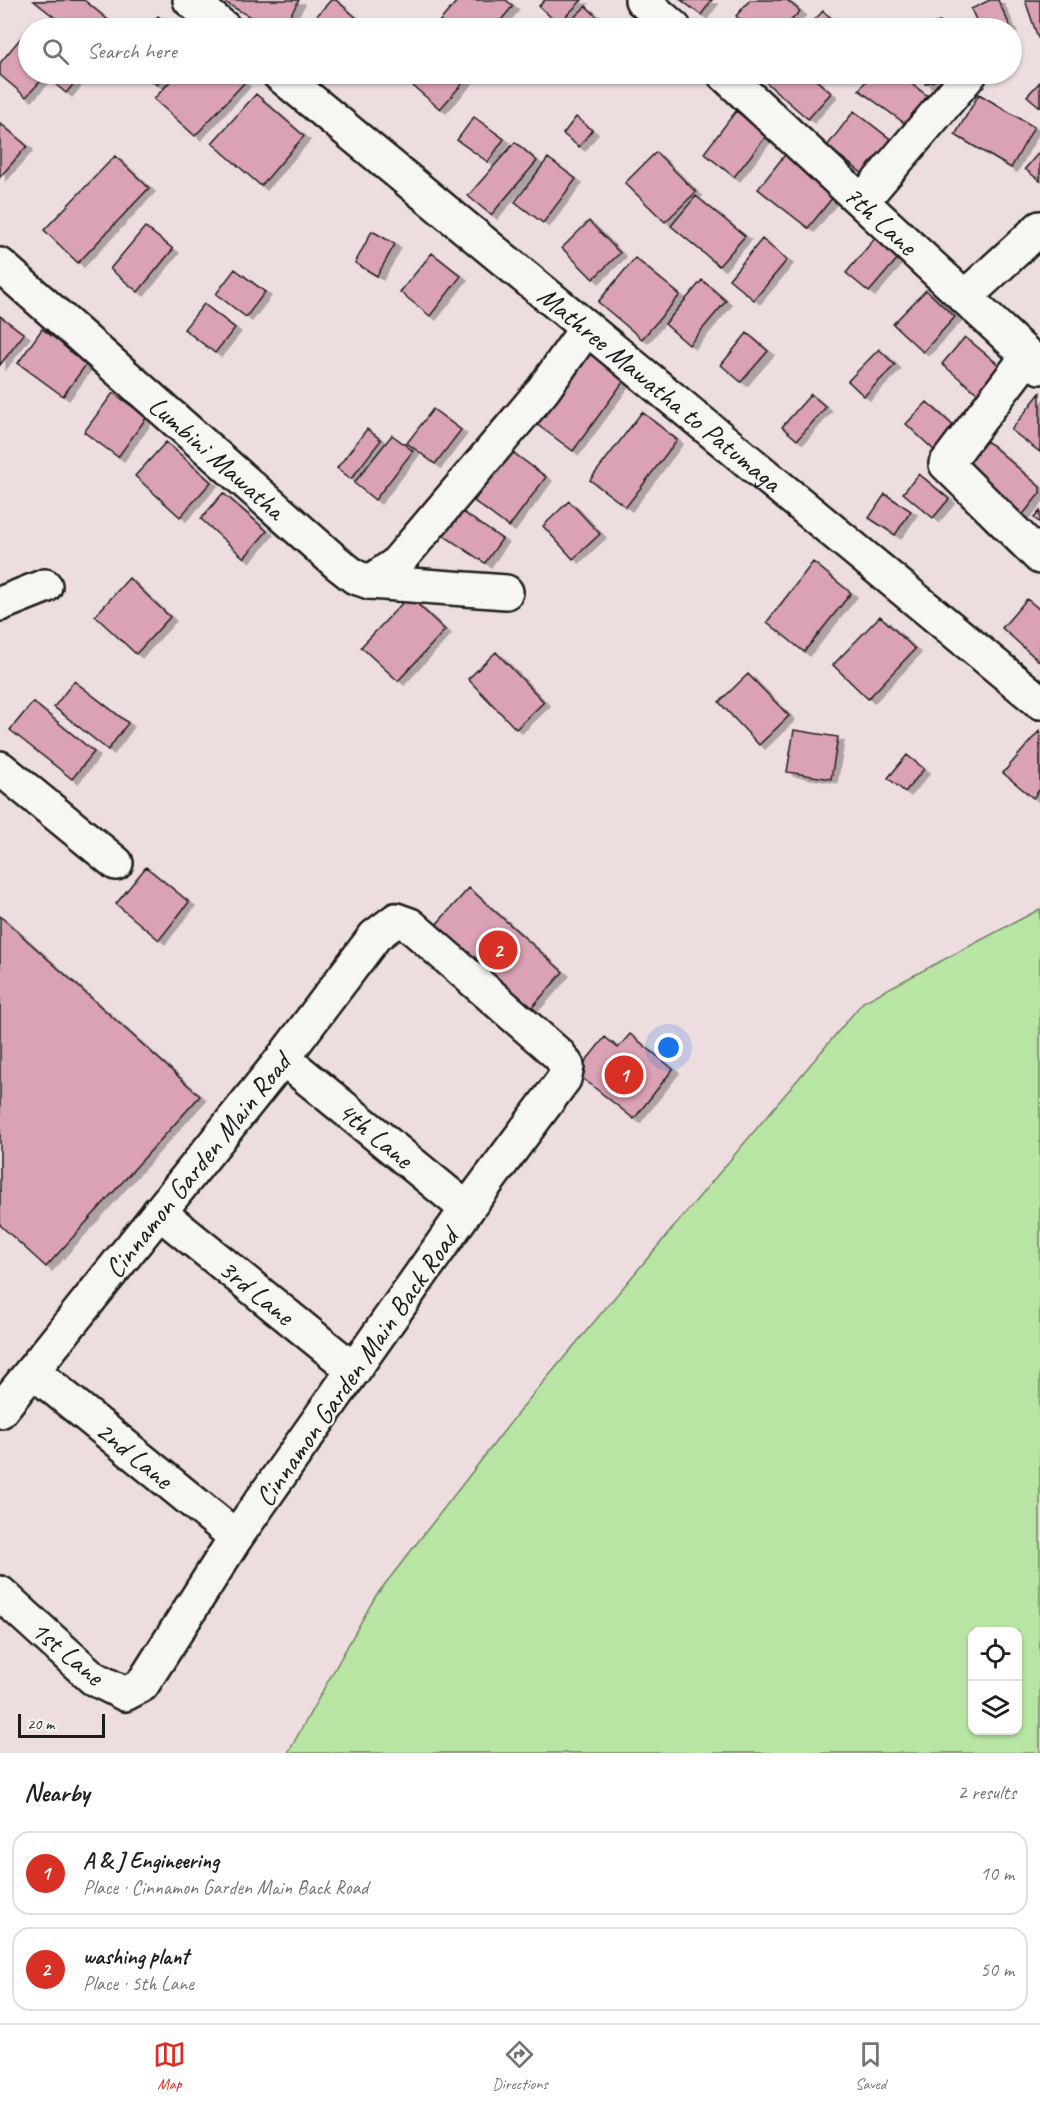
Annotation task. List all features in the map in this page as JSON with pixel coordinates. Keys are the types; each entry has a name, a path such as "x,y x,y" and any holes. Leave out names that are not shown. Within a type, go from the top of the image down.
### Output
{"street":[{"path":"190,0 212,18"},
{"path":"642,0 663,18"},
{"name":"Mathree Mawatha to Patumaga","path":"291,84 1040,702"},
{"name":"7th Lane","path":"735,84 1034,362"},
{"path":"862,201 961,84"},
{"path":"965,297 1040,228"},
{"name":"Lumbini Mawatha","path":"0,265 336,562 355,577 370,582"},
{"path":"370,582 395,565 543,390 586,329"},
{"path":"1034,362 946,464 1040,556"},
{"path":"370,582 506,592"},
{"path":"0,604 45,586"},
{"path":"0,768 116,864"},
{"name":"Cinnamon Garden Main Back Road","path":"142,1685 237,1537 467,1209 564,1079 567,1066 559,1055 410,925 396,920"},
{"name":"Cinnamon Garden Main Road","path":"0,1411 34,1372 159,1212 284,1058 375,936 396,920"},
{"name":"4th Lane","path":"284,1058 467,1209"},
{"name":"3rd Lane","path":"159,1212 354,1370"},
{"name":"2nd Lane","path":"34,1372 237,1537"},
{"name":"1st Lane","path":"0,1593 93,1678 124,1694 142,1685"}],"green space":[{"path":"1040,909 1040,1753 288,1753 375,1597 525,1404 863,1002"}],"building":[{"path":"84,0 106,18 55,18 34,1"},
{"path":"227,0 299,0 289,18 252,18 226,3"},
{"path":"331,0 336,0 357,18 315,18"},
{"path":"458,0 506,0 513,6 503,18 442,18"},
{"path":"545,0 582,0 564,18 552,18 539,6"},
{"path":"681,0 712,0 701,15"},
{"path":"750,0 787,0 800,11 793,18 738,18 736,16"},
{"path":"990,0 998,0 1006,18 975,18 971,9"},
{"path":"1025,0 1040,0 1040,37 1038,38"},
{"path":"586,6 598,18 573,18"},
{"path":"823,11 831,18 816,18"},
{"path":"18,41 18,84 38,84 26,97 0,75 0,63"},
{"path":"1040,82 1040,107 1027,96"},
{"path":"55,84 74,84 66,93"},
{"path":"168,84 243,84 195,136 154,99"},
{"path":"415,84 462,84 440,109 413,86"},
{"path":"768,84 821,84 831,93 808,119"},
{"path":"864,84 911,84 929,97 907,125 859,90"},
{"path":"256,94 304,136 261,186 212,143"},
{"path":"979,94 1034,127 1011,168 955,135"},
{"path":"736,111 767,135 734,177 704,153"},
{"path":"854,111 894,142 867,177 827,146"},
{"path":"474,117 504,139 488,162 457,140"},
{"path":"576,117 592,130 579,147 563,134"},
{"path":"0,123 27,146 0,177"},
{"path":"515,142 537,161 491,215 468,196"},
{"path":"1040,151 1040,181 1025,169"},
{"path":"656,152 696,192 665,222 625,183"},
{"path":"787,152 837,192 808,228 758,189"},
{"path":"115,156 149,188 78,263 44,230"},
{"path":"548,158 576,179 543,223 515,202"},
{"path":"696,196 745,236 719,266 671,226"},
{"path":"589,221 620,253 593,279 562,248"},
{"path":"145,227 173,249 138,292 110,269"},
{"path":"372,231 395,244 377,276 355,263"},
{"path":"876,237 899,257 869,292 846,273"},
{"path":"762,239 787,260 754,300 729,279"},
{"path":"432,253 461,276 430,316 400,292"},
{"path":"635,258 680,295 642,339 598,302"},
{"path":"235,269 265,292 246,317 216,294"},
{"path":"702,280 726,301 689,345 665,324"},
{"path":"926,290 955,317 923,352 893,324"},
{"path":"204,304 235,328 215,353 184,329"},
{"path":"0,316 24,334 0,365"},
{"path":"42,329 88,362 63,396 18,363"},
{"path":"747,333 768,351 741,382 721,365"},
{"path":"965,337 1000,366 977,393 942,364"},
{"path":"879,349 895,365 864,396 848,381"},
{"path":"587,351 626,378 573,451 535,423"},
{"path":"113,393 147,417 118,457 84,432"},
{"path":"1040,393 1040,452 1011,430"},
{"path":"811,394 826,407 797,440 782,427"},
{"path":"927,402 958,430 937,453 906,424"},
{"path":"433,409 461,430 435,464 407,443"},
{"path":"642,412 677,440 626,507 590,480"},
{"path":"367,429 381,440 351,479 337,468"},
{"path":"392,435 413,451 375,500 354,483"},
{"path":"987,441 1040,487 1040,493 1021,517 964,468"},
{"path":"166,442 211,482 180,517 135,476"},
{"path":"511,451 546,477 509,527 474,501"},
{"path":"919,474 949,499 933,518 903,493"},
{"path":"223,493 267,531 244,558 201,519"},
{"path":"885,494 911,511 895,535 869,518"},
{"path":"569,501 600,534 573,559 543,526"},
{"path":"457,508 502,539 485,563 440,533"},
{"path":"1040,511 1040,523 1034,518"},
{"path":"813,562 851,593 804,652 767,622"},
{"path":"129,578 170,617 136,654 95,616"},
{"path":"409,596 445,630 398,681 361,647"},
{"path":"1027,599 1040,610 1040,662 1002,628"},
{"path":"880,616 915,649 868,699 833,665"},
{"path":"496,652 544,702 516,729 468,679"},
{"path":"748,674 789,716 759,745 719,702"},
{"path":"74,681 128,723 108,750 54,707"},
{"path":"33,702 94,752 72,779 10,730"},
{"path":"794,730 838,737 831,779 787,772"},
{"path":"1040,730 1040,789 1033,798 1003,773"},
{"path":"907,755 924,769 905,792 888,778"},
{"path":"146,867 189,902 159,940 116,904"},
{"path":"469,888 563,972 528,1012 434,927"},
{"path":"0,916 200,1096 46,1267 0,1225"},
{"path":"630,1034 673,1069 634,1119 576,1073 605,1037 618,1048"}],"place":[{"name":"washing plant","path":"498,950"},
{"name":"A & J Engineering","path":"624,1075"}]}
